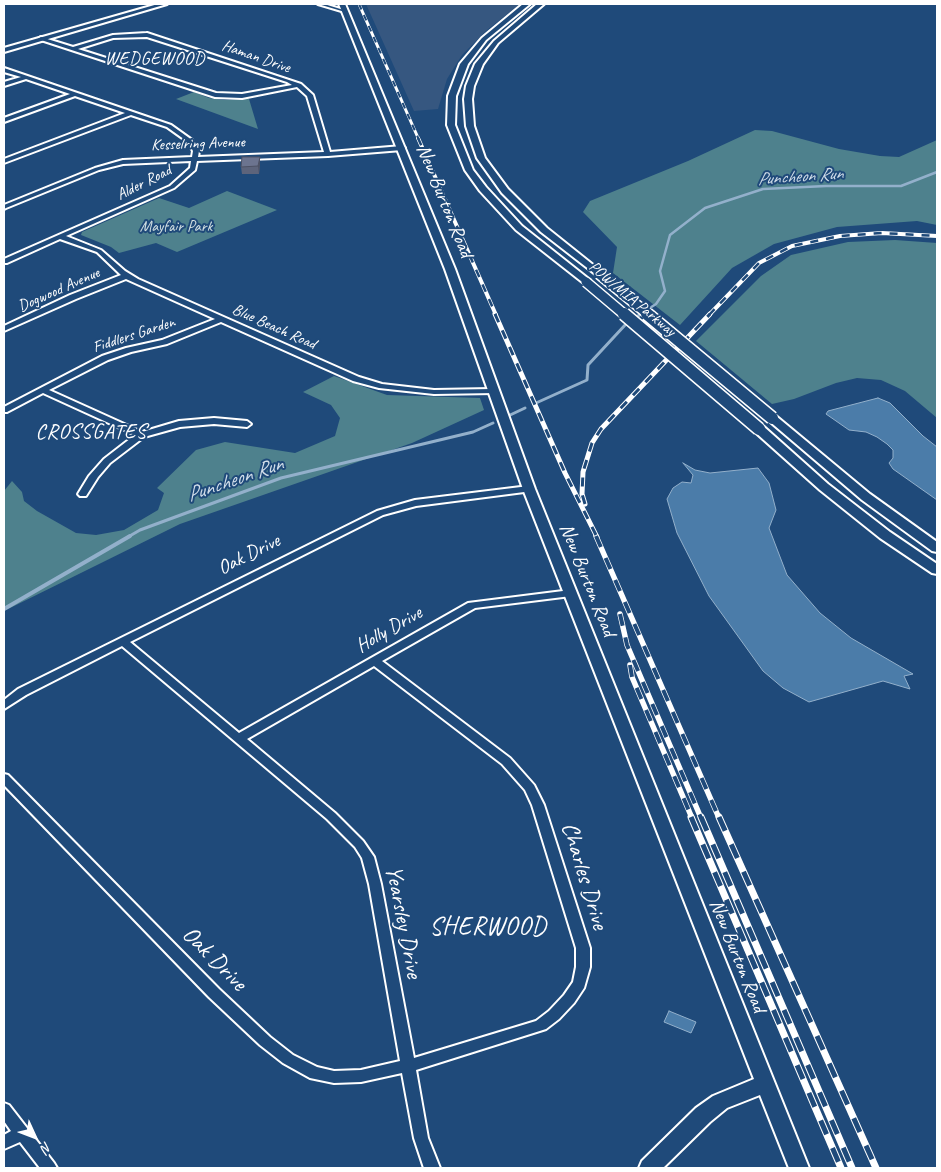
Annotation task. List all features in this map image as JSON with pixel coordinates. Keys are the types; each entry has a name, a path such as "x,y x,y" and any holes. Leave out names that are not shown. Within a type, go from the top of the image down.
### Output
{"main road":[{"path":"4,50 164,4"},
{"name":"POW/MIA Parkway","path":"527,4 484,39 464,64 452,96 451,125 469,170 519,228 586,282 824,487 885,535 937,570"},
{"name":"POW/MIA Parkway","path":"542,4 502,36 480,64 470,86 468,99 470,126 481,158 492,176 544,230 866,497 937,548"},
{"name":"New Burton Road","path":"344,7 450,268 492,391 529,489 799,1168"},
{"path":"649,1168 703,1114 720,1102 766,1083"}],"street":[{"path":"320,4 344,7"},
{"name":"Haman Drive","path":"73,49 113,37 147,35 269,74 299,86 310,95 328,154"},
{"path":"41,39 222,96 252,95 299,86"},
{"name":"Alder Road","path":"4,70 178,131 193,145 196,151 193,169 172,187 4,262"},
{"path":"4,84 25,78"},
{"path":"4,120 76,94"},
{"path":"4,160 131,113"},
{"name":"Kesselring Avenue","path":"4,207 114,164 137,160 328,154 402,148"},
{"name":"Blue Beach Road","path":"61,236 99,252 126,276 340,372 370,383 434,392 492,391"},
{"name":"Dogwood Avenue","path":"4,330 73,297 126,276"},
{"name":"Fiddlers Garden","path":"4,410 105,358 164,342 222,320"},
{"path":"42,390 141,435"},
{"path":"83,494 94,476 107,461 141,435 179,424 214,421 247,424"},
{"name":"Oak Drive","path":"4,705 22,692 380,512 415,503 529,489"},
{"name":"Holly Drive","path":"240,738 472,605 570,593"},
{"name":"Yearsley Drive","path":"123,642 332,816 359,844 368,857 375,884 421,1138 432,1168"},
{"name":"Charles Drive","path":"374,661 506,761 530,788 545,822 582,948 584,967 579,984 569,999 554,1015 540,1025 407,1066"},
{"name":"Oak Drive","path":"4,778 214,993 265,1041 288,1059 315,1073 334,1077 361,1076 407,1066"},
{"path":"4,1110 49,1168"},
{"path":"4,1142 22,1133"}],"shaded area":[{"path":"366,4 520,4 487,30 462,55 447,79 438,109 414,111"},
{"path":"878,398 890,403 923,436 937,447 937,500 893,469 889,463 893,458 893,450 887,444 866,432 849,430 826,414 828,411"},
{"path":"683,463 695,470 710,473 758,468 769,483 776,510 769,528 787,575 820,613 851,638 913,674 904,676 910,689 883,681 809,702 783,688 763,671 709,596 677,533 667,499 673,488 682,482 691,483 693,475"},
{"path":"669,1011 696,1022 691,1033 664,1022"}],"green space":[{"path":"194,92 209,98 224,100 249,99 258,129 176,99"},
{"path":"755,130 772,131 839,149 880,156 899,157 937,140 937,225 917,221 837,227 774,244 732,268 680,325 613,273 617,247 583,212 590,201 688,161"},
{"name":"Mayfair Park","path":"227,191 277,210 177,252 156,243 119,253 111,247 81,235 82,232 159,198 189,208"},
{"path":"895,240 937,243 937,418 905,391 881,380 857,378 836,383 794,399 772,404 696,341 761,276 791,255 848,242"},
{"path":"334,376 387,395 480,398 484,410 412,443 180,524 4,611 4,491 12,481 22,492 24,501 37,511 76,533 96,535 124,530 158,510 164,493 157,488 196,450 225,442 295,453 335,436 340,418 331,405 303,392"}],"building":[{"path":"242,157 260,157 258,166 241,167"}],"waterway":[{"name":"Puncheon Run","path":"639,315 656,304 665,291 660,271 670,235 705,208 763,189 826,186 901,186 937,172"},
{"name":"Puncheon Run","path":"536,403 587,380 588,365 626,324 641,314"},
{"name":"Puncheon Run","path":"508,416 525,408"},
{"name":"Puncheon Run","path":"128,537 140,530 281,478 473,432 493,423"},
{"name":"Puncheon Run","path":"4,609 130,536"}],"railway":[{"path":"359,4 419,140"},
{"path":"418,138 496,315"},
{"path":"709,315 759,263 792,246 840,236 882,233 937,236"},
{"path":"495,314 565,473 597,537"},
{"path":"585,504 582,494 583,472 592,443 601,429 710,314"},
{"path":"596,536 719,818"},
{"path":"620,614 627,645 701,818"},
{"path":"630,665 632,677 692,818"},
{"path":"691,817 841,1168"},
{"path":"701,817 852,1168"},
{"path":"719,817 876,1168"}],"district":[{"name":"WEDGEWOOD","path":"155,59"},
{"name":"CROSSGATES","path":"91,432"},
{"name":"SHERWOOD","path":"488,927"}]}
